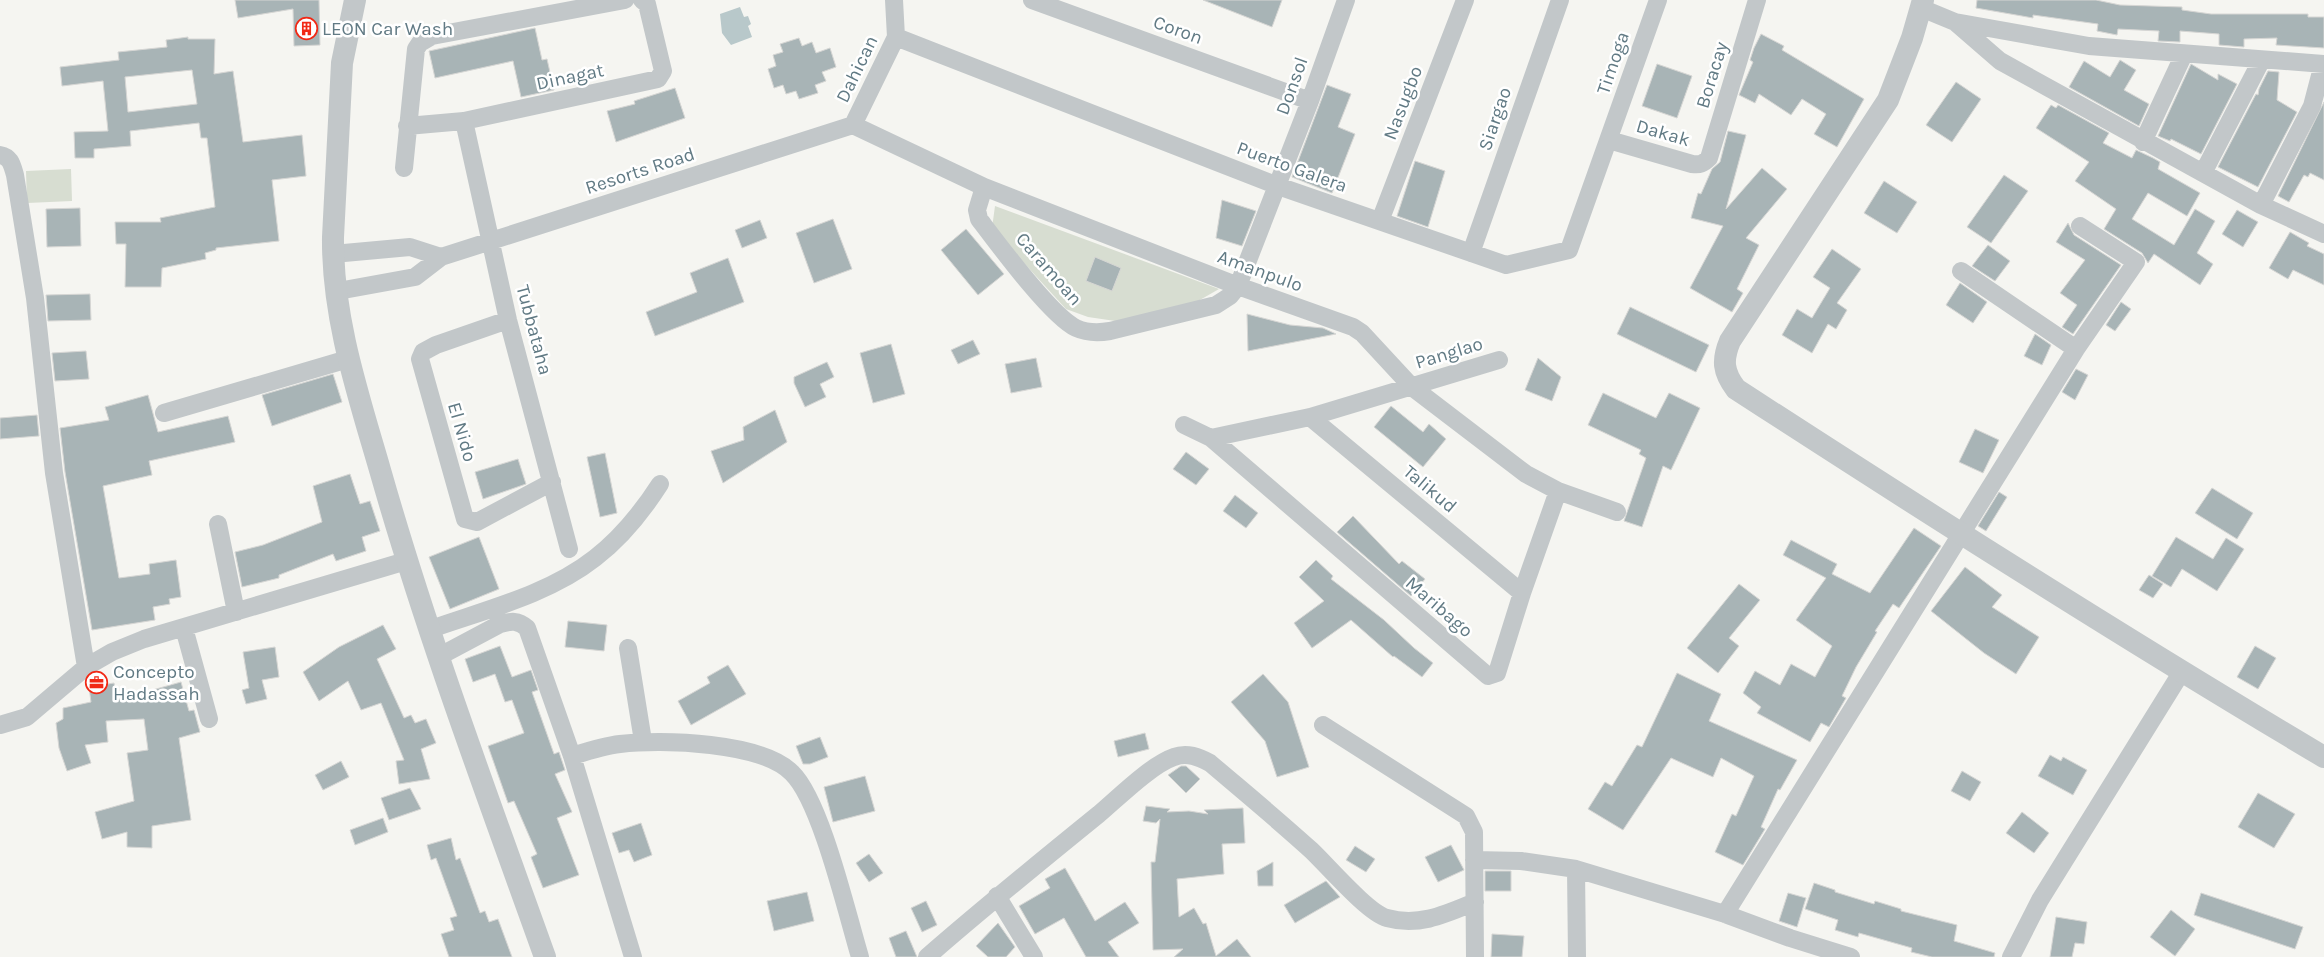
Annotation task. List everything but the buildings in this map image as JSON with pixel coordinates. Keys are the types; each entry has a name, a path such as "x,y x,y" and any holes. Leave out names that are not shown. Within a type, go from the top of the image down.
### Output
{"street":[{"path":"355,0 342,63 333,254 348,359 406,561 428,630 545,957"},
{"path":"404,168 406,126 416,49 427,39 432,36 625,0"},
{"name":"Dinagat","path":"406,126 464,121 658,79 663,71 647,4 642,0"},
{"name":"Dahican","path":"853,125 896,37 894,0"},
{"name":"Coron","path":"1032,0 1310,101"},
{"name":"Donsol","path":"1238,286 1278,186 1346,0"},
{"name":"Nasugbo","path":"1380,221 1465,0"},
{"name":"Siargao","path":"1471,253 1560,0"},
{"name":"Timoga","path":"1609,140 1658,0"},
{"name":"Boracay","path":"1705,162 1709,158 1756,0"},
{"path":"2324,234 2261,205 2143,142 2000,61 1955,22 1922,4 1912,38 1888,100 1730,341 1724,355 1724,367 1728,380 1736,389 1961,536 2181,673 2324,757"},
{"path":"1955,22 2089,46 2261,61 2324,64 2312,106 2261,205"},
{"name":"Puerto Galera","path":"896,37 1278,186 1509,265 1568,251 1609,140"},
{"path":"2143,142 2184,54"},
{"path":"2203,173 2261,61"},
{"name":"Tubbataha","path":"464,121 508,320 569,549"},
{"name":"Amanpulo","path":"853,125 984,187 1238,286 1359,330 1412,387 1526,474 1558,492 1617,512"},
{"name":"Resorts Road","path":"338,291 415,276 441,257 490,243 853,125"},
{"name":"Dakak","path":"1609,140 1692,164 1702,164 1705,162"},
{"path":"0,155 7,156 12,162 17,184 35,298 54,473 86,667"},
{"name":"Caramoan","path":"984,187 977,210 979,218 1051,308 1077,328 1096,334 1209,308 1230,296 1238,286"},
{"path":"1725,914 2076,349 2136,262 2080,226"},
{"path":"333,254 410,247 441,257"},
{"path":"1961,271 2076,349"},
{"name":"El Nido","path":"508,320 436,344 423,352 420,359 465,518 477,522 552,482"},
{"path":"164,413 348,359"},
{"name":"Panglao","path":"1412,387 1499,360"},
{"path":"1211,438 1310,417 1412,387"},
{"name":"Talikud","path":"1310,417 1522,593"},
{"name":"Maribago","path":"1184,425 1211,438 1485,675 1493,676 1497,673 1522,593 1558,492"},
{"path":"428,630 537,591 568,576 595,558 622,534 660,484"},
{"path":"218,524 236,612"},
{"path":"0,725 27,717 86,667 112,652 184,628 406,561"},
{"path":"438,657 500,624 511,621 520,622 527,628 572,756 633,957"},
{"path":"184,628 209,719"},
{"path":"628,648 643,742"},
{"path":"2011,957 2040,900 2181,673"},
{"path":"1323,725 1466,816 1474,832 1475,957"},
{"path":"572,756 597,748 643,742 705,745 759,754 776,761 792,773 804,789 819,824 860,957"},
{"path":"927,957 997,896 1165,760 1187,755 1198,757 1210,763 1310,850 1369,906 1385,918 1406,922 1429,920 1475,902"},
{"path":"1474,860 1521,861 1576,869 1725,914 1790,938 1851,957"},
{"path":"1576,869 1576,957"},
{"path":"997,896 1034,957"}],"shaded area":[{"path":"740,7 744,17 748,16 751,24 748,26 752,37 731,45 722,33 720,14"},
{"path":"71,169 72,201 27,203 26,171"},
{"path":"995,206 1219,289 1179,312 1122,322 1088,317 1066,309 992,228"}],"place":[{"name":"LEON Car Wash","path":"306,29"},
{"name":"Concepto Hadassah","path":"97,683"}]}
